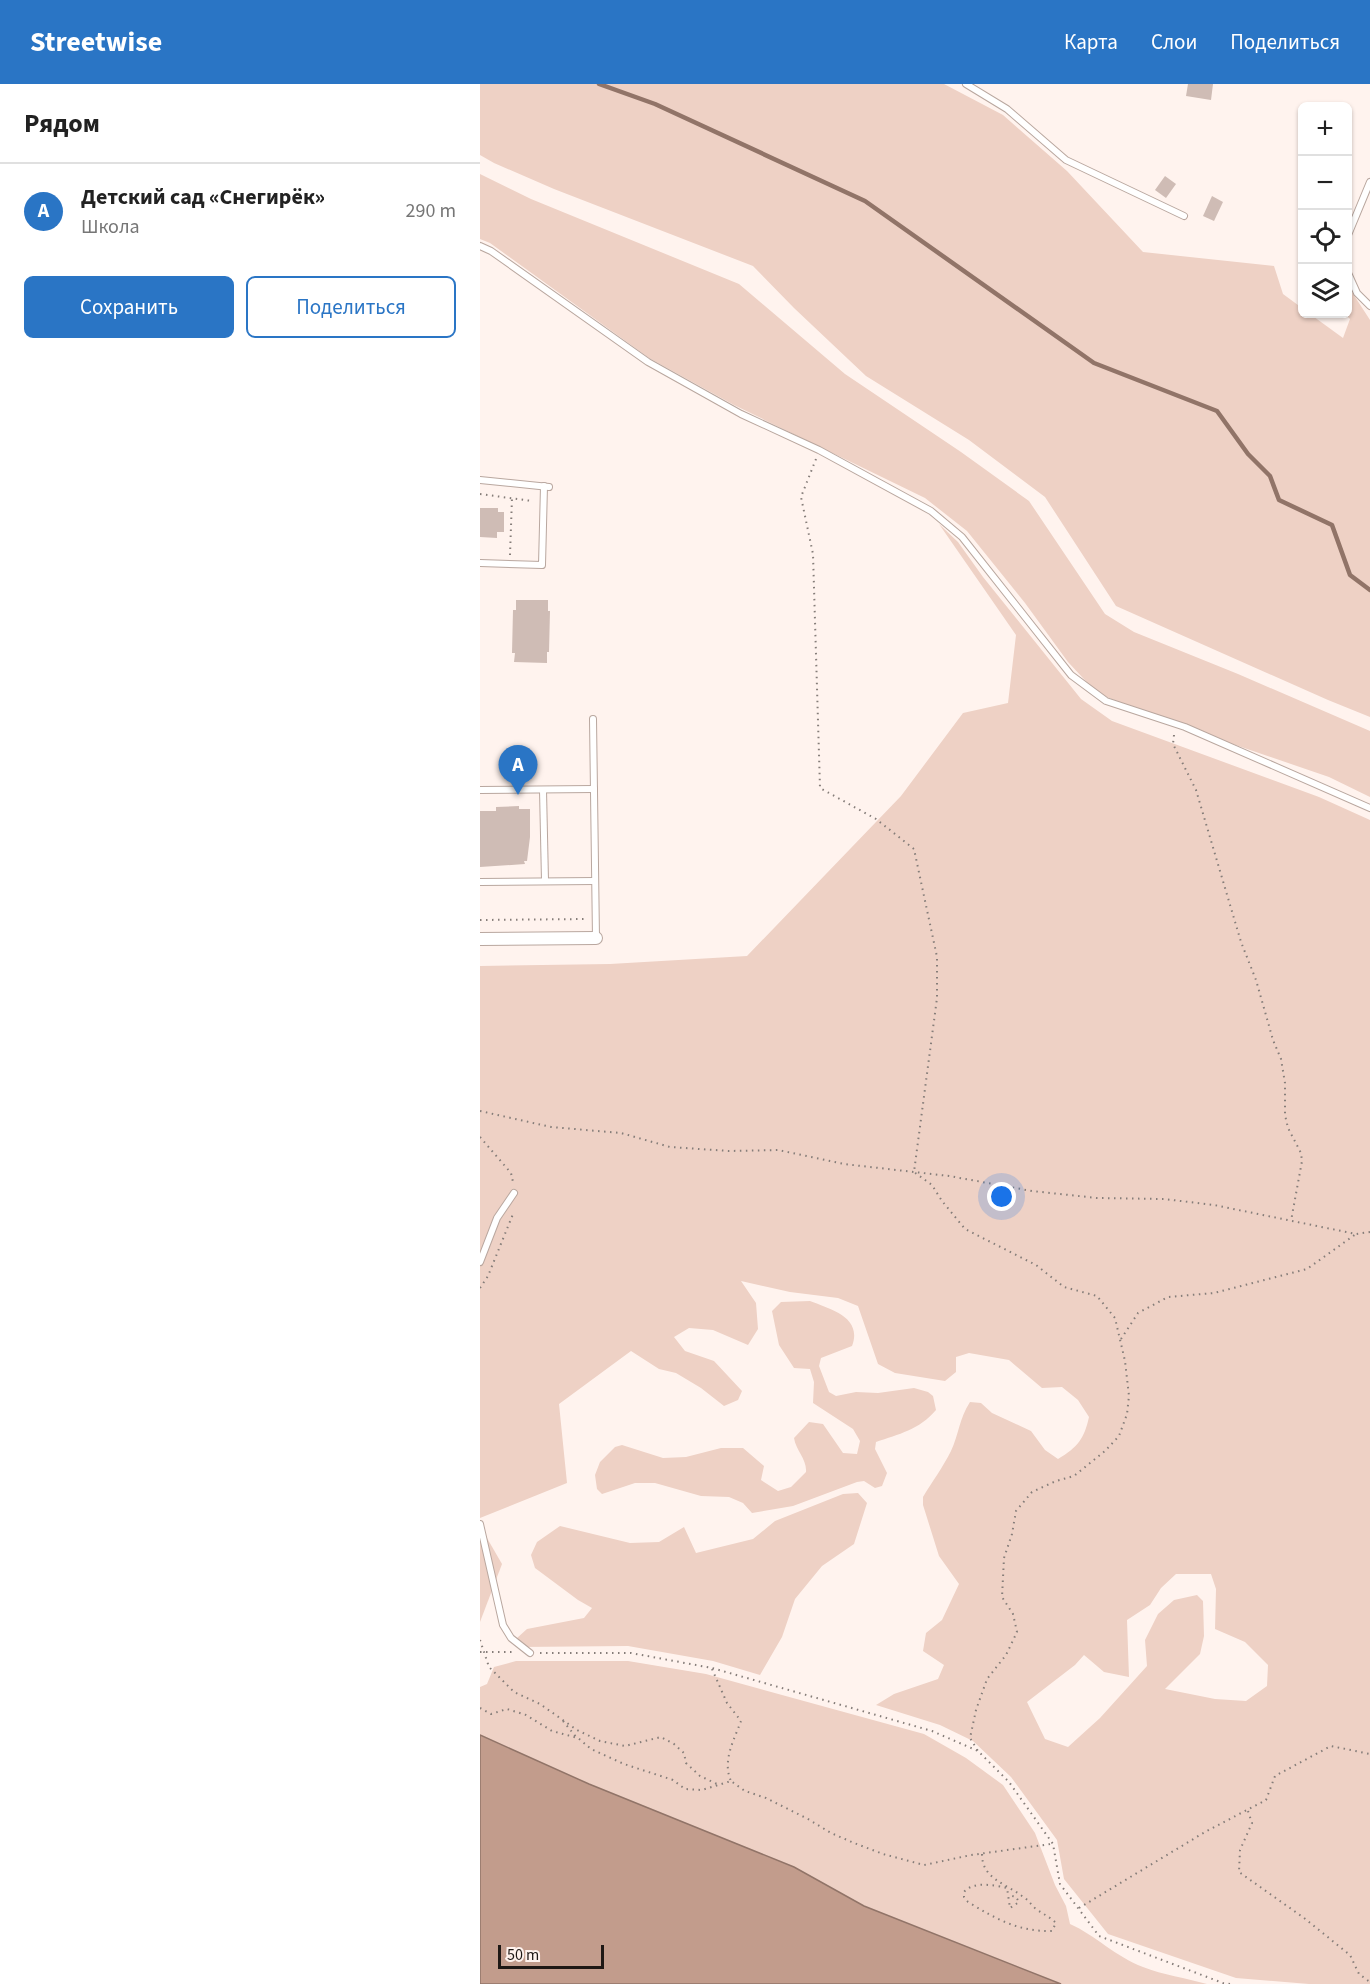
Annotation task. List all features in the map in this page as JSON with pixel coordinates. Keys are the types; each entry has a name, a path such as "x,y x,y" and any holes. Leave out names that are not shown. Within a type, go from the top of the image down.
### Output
{"street":[{"path":"480,939 596,938"}],"lane":[{"path":"966,84 1006,109 1065,160 1184,216"},
{"path":"1352,223 1370,182"},
{"path":"480,246 491,251 648,362 741,414 819,450 931,511 962,537 1071,675 1106,701 1185,727 1370,808"},
{"path":"1352,283 1357,293 1370,306"},
{"path":"480,480 547,486 544,502 542,565 480,563"},
{"path":"594,719 596,938"},
{"path":"480,790 594,789"},
{"path":"543,790 544,881"},
{"path":"480,882 595,881"},
{"path":"480,1262 497,1218 514,1193"},
{"path":"480,1524 503,1625 511,1638 530,1653"}],"path":[{"path":"819,450 801,497 813,554 820,788 876,819 914,849 937,957 937,998 914,1172"},
{"path":"480,494 544,502"},
{"path":"509,564 512,498"},
{"path":"1185,727 1173,736 1173,744 1196,790 1241,942 1256,980 1273,1040 1281,1059 1285,1083 1285,1115 1288,1128 1301,1152 1302,1161 1291,1221"},
{"path":"480,920 596,919"},
{"path":"480,1111 550,1127 621,1133 670,1147 729,1151 778,1150 844,1164 949,1176 1032,1191 1097,1198 1164,1199 1214,1205 1356,1234 1370,1232"},
{"path":"914,1172 932,1185 942,1202 965,1229 1036,1265 1064,1287 1097,1296 1114,1318 1121,1340 1129,1396 1127,1414 1119,1436 1105,1451 1074,1476 1032,1492 1016,1511 1012,1534 1004,1558 1002,1597 1013,1614 1017,1632 1006,1654 987,1679 975,1710 970,1738 978,1751 1009,1782 1053,1844 1060,1884 1099,1936 1231,1984"},
{"path":"1121,1340 1138,1313 1168,1297 1214,1293 1307,1269 1356,1234"},
{"path":"480,1640 489,1668 514,1692 540,1704 600,1741 625,1746 661,1737 684,1753 686,1763 700,1776 717,1784"},
{"path":"482,1652 631,1653 712,1668 932,1731 978,1751"},
{"path":"712,1668 727,1703 741,1721 730,1749 728,1773 732,1781 745,1791 787,1808 831,1833 883,1854 924,1865 1053,1844"},
{"path":"480,1708 491,1714 507,1709 526,1715 552,1731 578,1738"},
{"path":"561,1719 591,1749 624,1764 673,1780 685,1789 702,1790 732,1781"},
{"path":"1079,1908 1205,1833 1266,1800 1275,1776 1331,1746 1370,1754"},
{"path":"1248,1810 1252,1823 1240,1850 1239,1872 1304,1918 1350,1955 1359,1974 1370,1982"},
{"path":"982,1854 982,1865 991,1876 1007,1888 1022,1895 1037,1909 1053,1919 1056,1923 1052,1931 1034,1932 1014,1926 968,1902 964,1897 964,1892 969,1886 1007,1888"},
{"path":"1007,1888 1010,1908 1019,1902 1016,1897 1009,1895"}],"shaded area":[{"path":"480,84 944,84 1003,115 1067,171 1143,252 1274,266 1283,294 1298,305 1298,318 1316,318 1343,338 1349,318 1352,318 1352,292 1370,320 1370,717 1116,606 1045,497 969,440 866,376 753,266 554,189 480,155"},
{"path":"480,174 531,199 739,284 845,374 1029,501 1105,614 1134,632 1370,731 1370,797 1329,777 1145,714 1096,692 1068,662 1025,603 967,531 925,498 734,405 649,358 490,243 480,239"},
{"path":"939,524 958,542 983,577 1081,699 1112,721 1319,797 1370,820 1370,1984 1309,1984 1236,1978 1108,1934 1064,1879 1057,1840 1011,1777 973,1741 940,1725 876,1705 894,1694 938,1679 944,1665 923,1651 926,1633 942,1620 959,1584 939,1556 923,1505 923,1497 951,1451 970,1402 981,1403 992,1413 1031,1431 1045,1450 1058,1459 1079,1442 1089,1417 1078,1400 1062,1387 1042,1388 1009,1360 969,1353 956,1357 956,1372 945,1381 895,1373 878,1364 858,1306 838,1298 790,1292 741,1281 756,1303 758,1329 748,1345 713,1330 689,1328 674,1337 685,1351 714,1361 742,1391 738,1400 724,1406 701,1388 676,1373 659,1369 631,1351 559,1404 567,1483 480,1518 480,966 610,964 747,956 901,796 963,713 1008,703 1016,635","holes":["1176,1574 1211,1574 1216,1589 1215,1629 1245,1642 1268,1665 1267,1686 1246,1701 1215,1699 1165,1689 1200,1654 1204,1636 1203,1601 1197,1595 1174,1600 1158,1614 1145,1640 1147,1666 1100,1718 1068,1747 1045,1739 1027,1702 1075,1665 1084,1655 1104,1672 1129,1677 1127,1620 1150,1605 1161,1588"]},
{"path":"810,1301 843,1316 853,1328 852,1346 821,1358 819,1366 829,1392 836,1396 856,1392 878,1393 914,1388 933,1396 936,1410 923,1422 876,1442 875,1449 887,1473 882,1486 875,1488 864,1481 857,1482 793,1506 752,1513 743,1503 729,1497 701,1496 655,1483 635,1483 602,1494 597,1489 595,1475 600,1462 615,1447 622,1445 663,1458 686,1457 721,1448 743,1448 764,1466 761,1480 778,1491 791,1487 806,1472 805,1463 794,1438 809,1422 823,1424 843,1453 857,1454 860,1441 853,1429 813,1403 814,1382 810,1369 794,1368 779,1345 772,1311 781,1302"},
{"path":"858,1493 867,1503 854,1544 822,1566 795,1599 782,1637 760,1675 713,1661 628,1646 520,1647 517,1638 527,1629 584,1618 592,1608 535,1568 531,1555 537,1542 560,1526 630,1543 659,1542 684,1527 696,1553 753,1539 775,1521 843,1494"},
{"path":"480,1526 502,1564 480,1622"},
{"path":"516,1661 628,1661 706,1674 924,1734 966,1758 1003,1785 1035,1833 1055,1885 1066,1906 1070,1924 1133,1963 1158,1972 1207,1984 1061,1984 864,1906 794,1867 589,1784 480,1735 480,1687 487,1684 494,1667"},
{"path":"480,1735 589,1784 794,1867 864,1906 1061,1984 480,1984"}],"building":[{"path":"1188,84 1213,84 1211,100 1186,96"},
{"path":"1165,176 1176,184 1166,198 1155,190"},
{"path":"1212,196 1223,202 1214,221 1203,216"},
{"path":"480,508 498,508 498,512 504,512 504,532 497,532 497,538 480,537"},
{"path":"516,600 548,600 548,611 550,611 547,663 514,662 515,653 512,653 513,610 516,610"},
{"path":"519,806 519,809 530,809 527,861 524,861 525,864 480,867 480,811 496,811 496,807"}],"waterway":[{"path":"599,84 655,104 865,201 1094,363 1217,411 1248,454 1270,476 1279,500 1332,525 1350,575 1370,590"}],"place":[{"name":"Детский сад «Снегирёк»","path":"518,795"}]}
